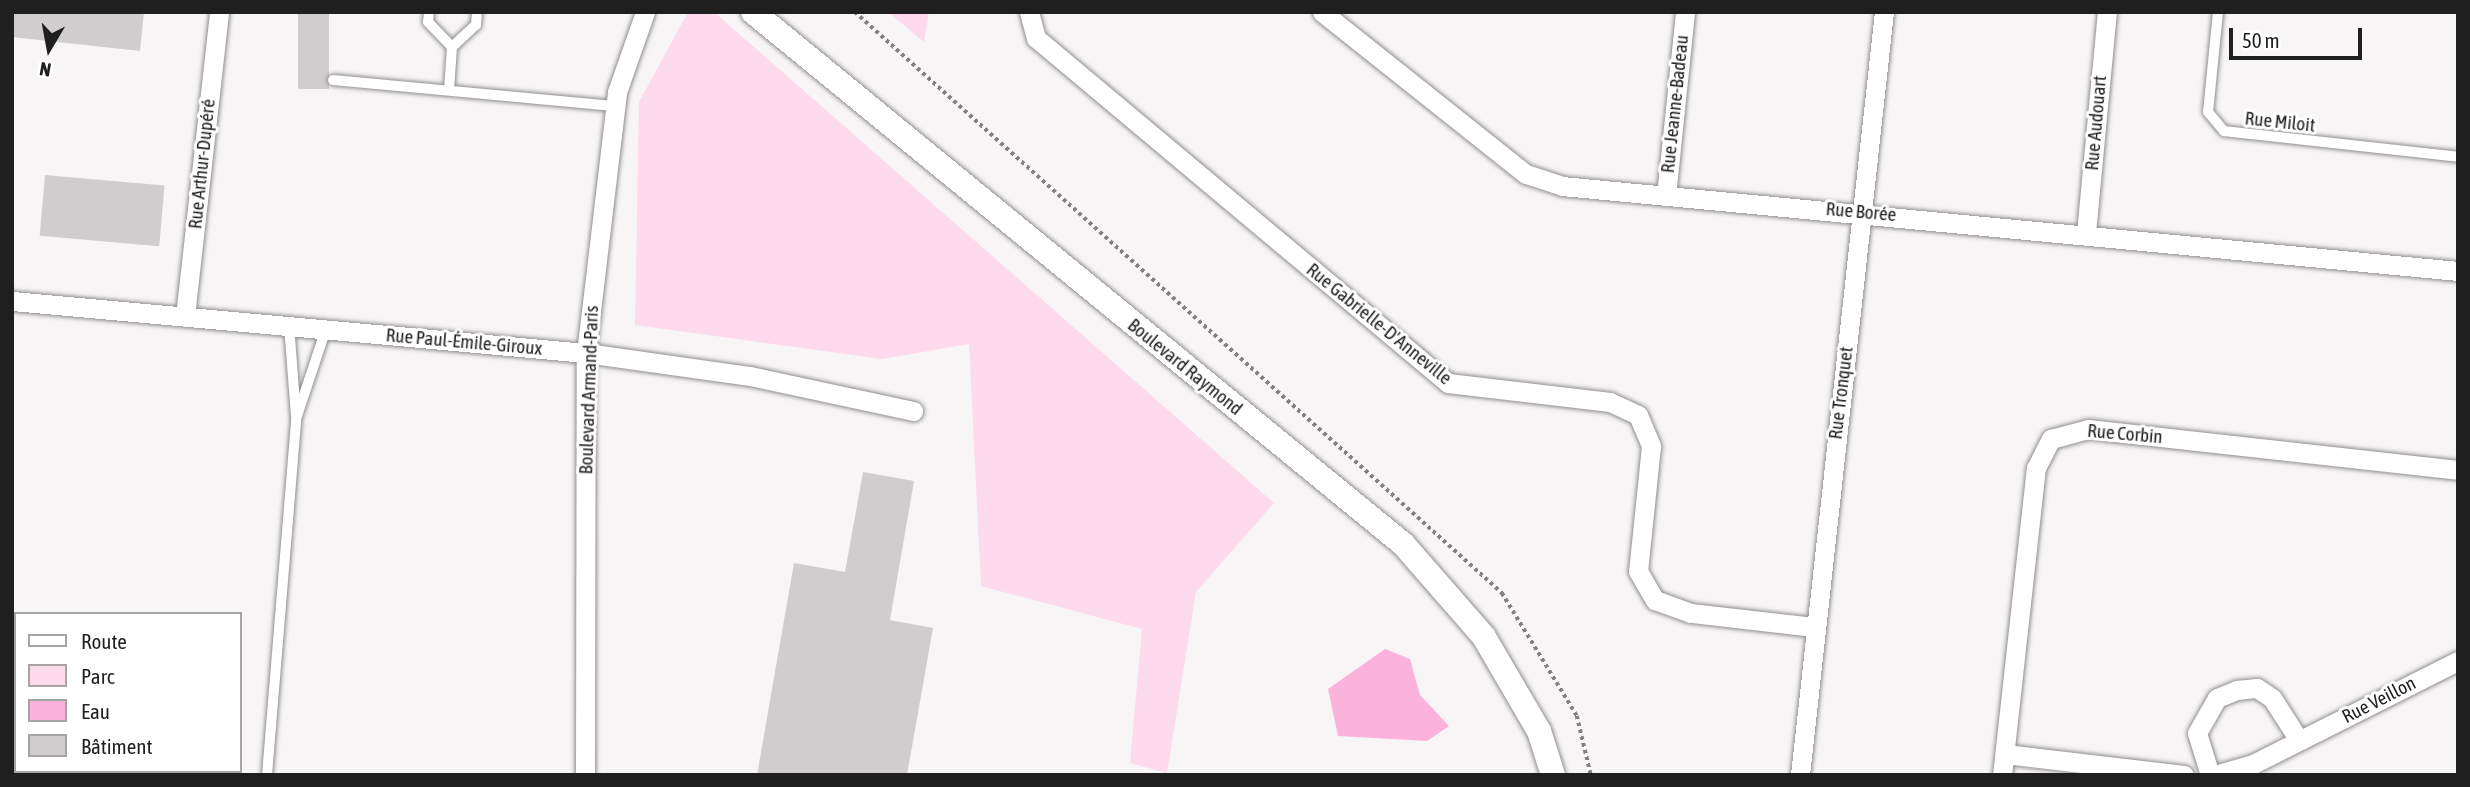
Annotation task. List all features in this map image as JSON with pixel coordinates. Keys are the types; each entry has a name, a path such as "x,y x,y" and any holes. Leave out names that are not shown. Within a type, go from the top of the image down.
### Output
{"street":[{"name":"Rue Arthur-Dupéré","path":"185,316 219,12"},
{"name":"Boulevard Armand-Paris","path":"584,775 586,353 614,106 645,12"},
{"name":"Boulevard Raymond","path":"753,12 1403,544 1484,637 1539,731 1553,775"},
{"path":"777,12 797,50"},
{"name":"Rue Gabrielle-D'Anneville","path":"1029,12 1036,38 1448,383 1610,402 1638,415 1651,446 1638,571 1655,600 1691,613 1813,627"},
{"name":"Rue Borée","path":"1322,12 1526,174 1562,186 2086,233 2458,271"},
{"name":"Rue Jeanne-Badeau","path":"1666,196 1685,12"},
{"name":"Rue Tronquet","path":"1800,775 1813,627 1884,12"},
{"name":"Rue Audouart","path":"2086,233 2106,12"},
{"name":"Rue Paul-Émile-Giroux","path":"12,301 586,353 750,376 913,411"},
{"name":"Rue Corbin","path":"2002,775 2036,468 2052,439 2088,429 2458,470"},
{"name":"Rue Veillon","path":"2215,775 2299,740 2458,661"},
{"path":"2210,775 2197,733 2217,698 2237,690 2257,688 2272,698 2299,740"},
{"path":"2005,754 2184,775"}],"lane":[{"path":"429,12 428,22 452,47"},
{"path":"449,90 452,47 476,25 477,12"},
{"name":"Rue Miloit","path":"2218,12 2208,112 2224,131 2458,157"},
{"path":"333,79 614,106"},
{"path":"267,775 296,419 289,324"},
{"path":"296,419 326,328"}],"path":[{"path":"855,12 1503,593 1577,716 1591,775"}],"green space":[{"path":"688,12 714,12 1274,503 1196,592 1167,773 1130,763 1142,629 981,586 969,344 882,359 635,325 639,102"},
{"path":"888,12 929,12 924,42"}],"water":[{"path":"1385,649 1410,659 1420,695 1449,726 1427,741 1338,736 1328,689"}],"building":[{"path":"12,12 144,12 140,51 12,37"},
{"path":"298,12 329,12 329,89 298,89"},
{"path":"45,175 165,185 159,246 40,236"},
{"path":"863,472 914,481 890,620 933,628 907,775 757,775 794,563 845,572"}]}
